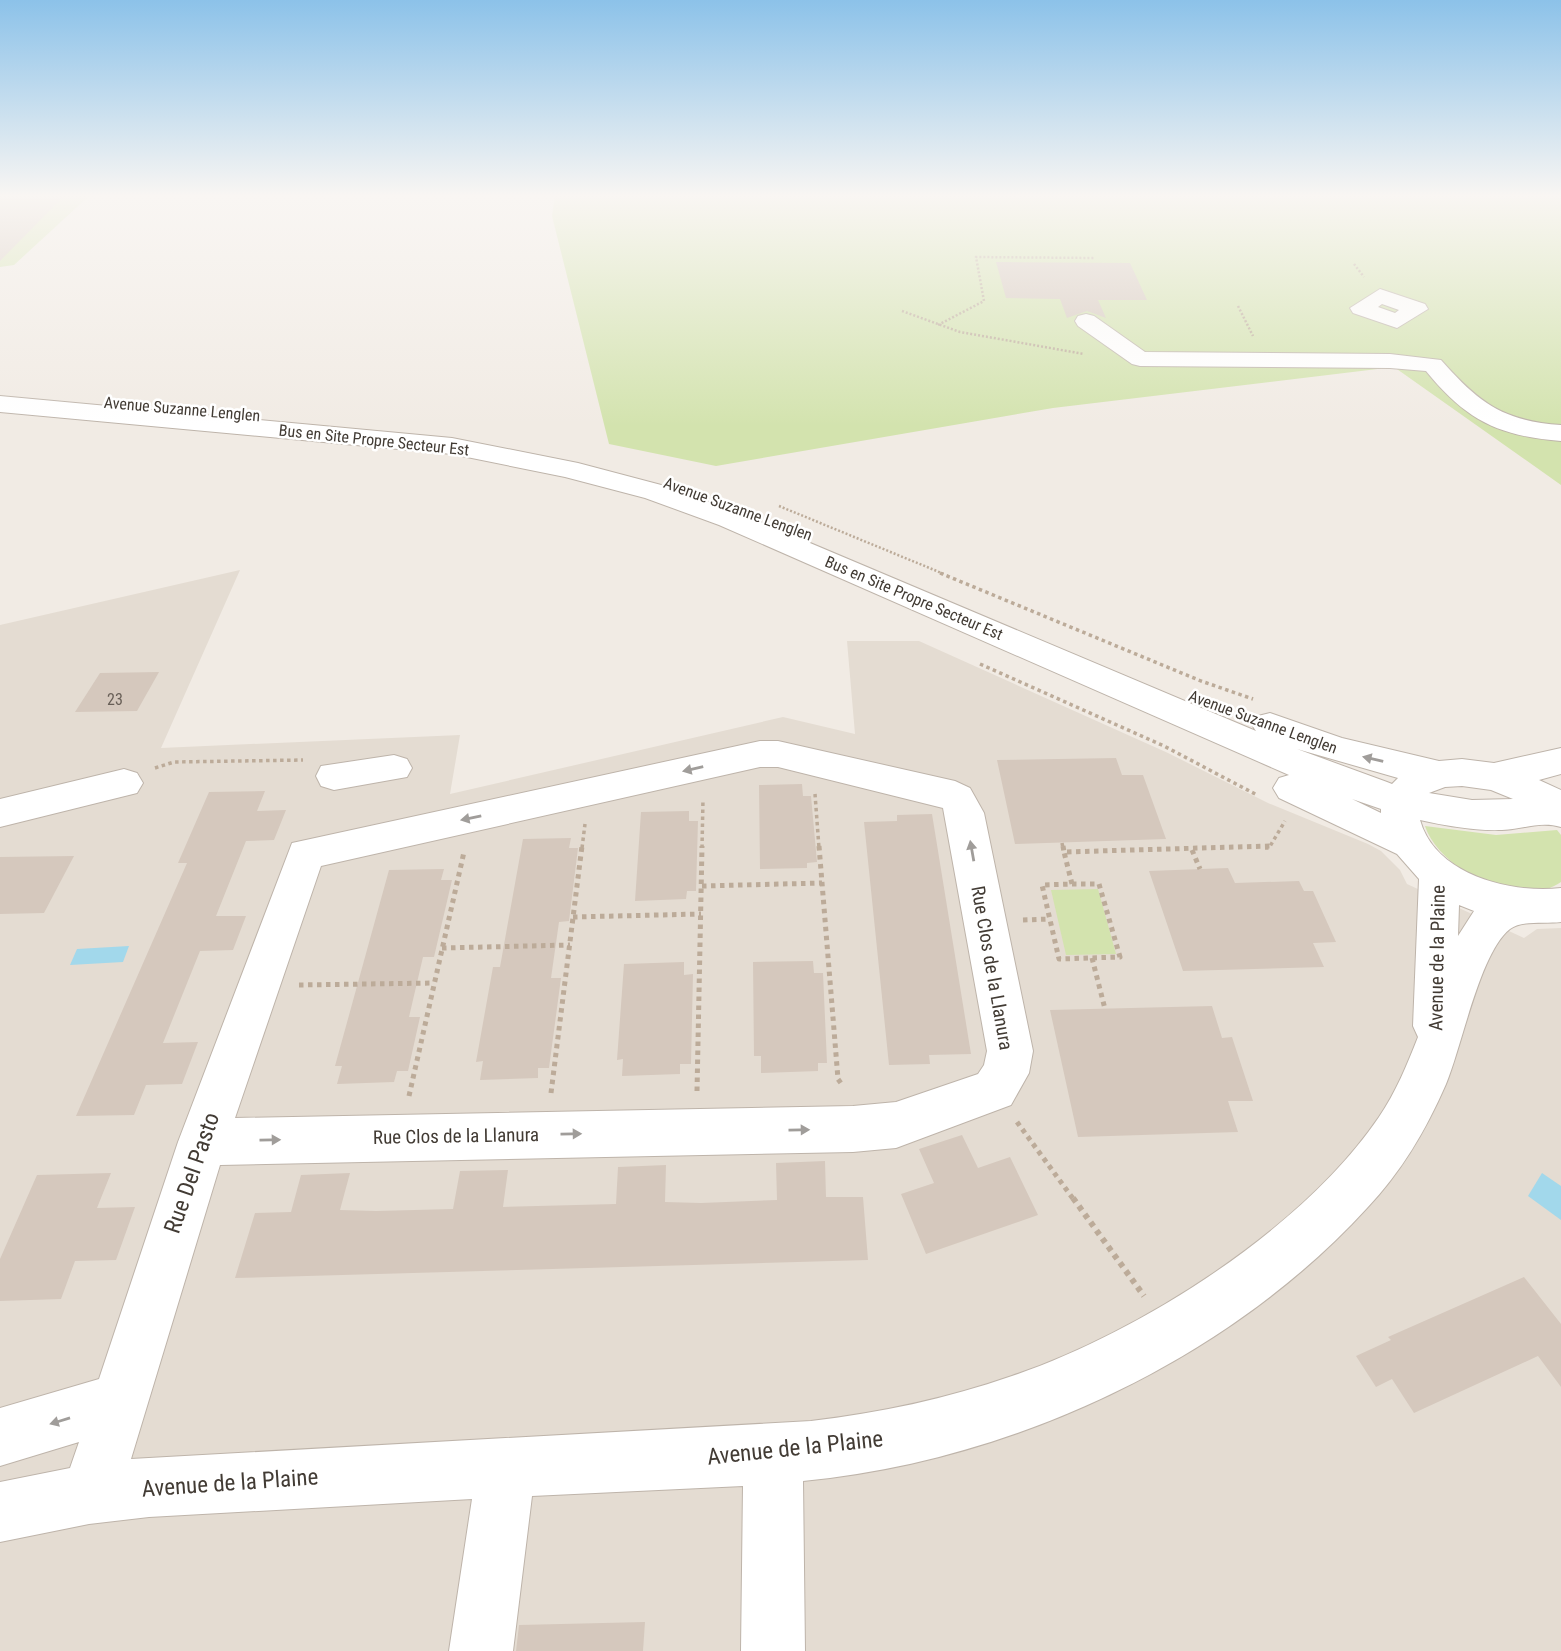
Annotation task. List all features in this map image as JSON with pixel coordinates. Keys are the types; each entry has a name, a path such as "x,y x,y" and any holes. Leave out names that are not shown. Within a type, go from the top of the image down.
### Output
{"street":[{"path":"1086,321 1140,359 1390,361 1433,365"},
{"path":"1398,321 1468,405 1492,419 1535,432 1561,433"},
{"name":"Avenue Suzanne Lenglen","path":"0,393 436,432 579,458 741,507 1234,712 1335,749 1438,774"},
{"name":"Bus en Site Propre Secteur Est","path":"0,404 452,446 568,469 654,492 729,519 1326,776 1424,807 1484,815 1559,808"},
{"name":"Avenue Suzanne Lenglen","path":"0,415 401,451 498,466 646,503 768,551 1177,730 1425,858 1481,897 1546,908"},
{"name":"Rue Clos de la Llanura","path":"202,1142 853,1129 896,1125 994,1090 1006,1073 1010,1051 961,806 957,798 942,791 778,754 760,754 306,855"},
{"path":"1494,777 1561,761"},
{"path":"323,770 394,768"},
{"path":"1402,801 1409,789 1421,779 1438,774 1469,772 1494,777 1525,789 1559,808"},
{"path":"0,813 124,783"},
{"name":"Avenue de la Plaine","path":"1402,801 1401,822 1425,858 1435,951 1436,1042"},
{"name":"Rue Del Pasto","path":"89,1494 104,1458 119,1402 202,1142 306,855"},
{"name":"Avenue de la Plaine","path":"0,1512 89,1494 149,1487 774,1454 897,1437 992,1411 1098,1369 1168,1332 1271,1263 1324,1216 1393,1139 1415,1102 1468,963 1489,922 1546,908"},
{"path":"0,1437 119,1402"},
{"path":"773,1651 774,1454"},
{"path":"481,1651 506,1468"}],"path":[{"path":"939,325 984,301 979,272"},
{"path":"902,311 939,325 1045,349 1140,359"},
{"path":"975,661 1164,746 1259,796"},
{"path":"124,783 132,774 174,762 305,760 323,770"},
{"path":"817,762 813,774 838,1079 850,1093 853,1129"},
{"path":"696,1092 703,766"},
{"path":"551,1093 590,792"},
{"path":"408,1100 472,818"},
{"path":"1064,852 1269,848 1281,827"},
{"path":"1062,843 1072,884"},
{"path":"1192,850 1199,869"},
{"path":"702,886 822,883"},
{"path":"1072,884 1099,884 1120,957 1059,959 1042,885 1072,884"},
{"path":"573,917 701,914"},
{"path":"442,948 570,945"},
{"path":"1091,958 1105,1009"},
{"path":"286,986 434,983"},
{"path":"994,1090 1129,1274"}],"shaded area":[{"path":"240,570 161,748 460,735 450,794 783,717 855,734 847,641 919,641 1168,753 1268,803 1368,844 1381,851 1400,870 1407,884 1524,938 1537,929 1561,928 1561,1651 0,1651 0,625"}],"green space":[{"path":"566,272 1561,272 1561,485 1394,367 1053,408 716,466 609,444"},
{"path":"1425,826 1496,835 1557,830 1561,835 1561,882 1544,890 1525,892 1504,889 1483,881 1464,871 1447,857 1433,842"},
{"path":"1098,889 1116,954 1066,955 1051,890"}],"water":[{"path":"129,946 123,962 70,965 77,949"},
{"path":"1542,1173 1561,1186 1561,1220 1528,1196"}],"building":[{"path":"999,272 1134,272 1147,300 1098,300 1106,318 1087,311 1067,318 1060,299 1006,298"},
{"path":"159,672 137,711 75,712 100,673"},
{"path":"1116,758 1122,775 1143,775 1166,839 1015,844 997,760"},
{"path":"802,784 803,796 811,796 817,862 807,863 807,868 760,869 759,785"},
{"path":"265,791 257,811 286,810 274,840 246,841 216,916 246,916 233,950 200,951 163,1043 198,1042 182,1084 146,1085 134,1115 76,1116 187,863 178,863 209,792"},
{"path":"689,811 689,821 698,821 696,891 687,891 686,899 635,901 641,812"},
{"path":"932,814 971,1054 929,1055 930,1064 889,1065 864,822 897,821 897,815"},
{"path":"571,838 569,848 578,848 569,921 559,922 551,978 561,978 549,1068 538,1068 538,1078 480,1080 483,1061 476,1062 493,967 500,967 523,839"},
{"path":"74,856 44,913 0,914 0,857"},
{"path":"1228,868 1235,883 1299,881 1304,891 1313,891 1336,942 1313,943 1324,967 1183,971 1149,871"},
{"path":"444,869 441,880 452,880 434,957 423,957 409,1017 420,1017 408,1071 397,1071 394,1082 337,1084 342,1066 335,1066 389,870"},
{"path":"813,961 814,973 823,973 827,1063 818,1063 818,1071 761,1073 761,1056 754,1056 753,962"},
{"path":"684,962 684,975 693,974 691,1064 680,1064 680,1074 622,1076 623,1059 617,1060 624,964"},
{"path":"1212,1006 1222,1038 1232,1037 1253,1101 1228,1101 1238,1132 1078,1137 1050,1010"},
{"path":"962,1135 978,1168 1010,1157 1038,1215 926,1254 901,1194 934,1183 919,1149"},
{"path":"825,1161 826,1197 863,1197 868,1260 235,1278 255,1213 291,1212 301,1175 350,1173 340,1210 453,1209 460,1171 508,1170 503,1207 616,1204 618,1167 666,1165 665,1202 701,1203 777,1200 776,1163"},
{"path":"111,1173 97,1208 135,1207 116,1260 75,1261 61,1299 0,1301 0,1259 37,1175"},
{"path":"1524,1277 1561,1324 1561,1387 1538,1356 1414,1413 1392,1379 1376,1387 1356,1356 1391,1340 1388,1337"},
{"path":"645,1622 643,1651 516,1651 519,1625"}]}
